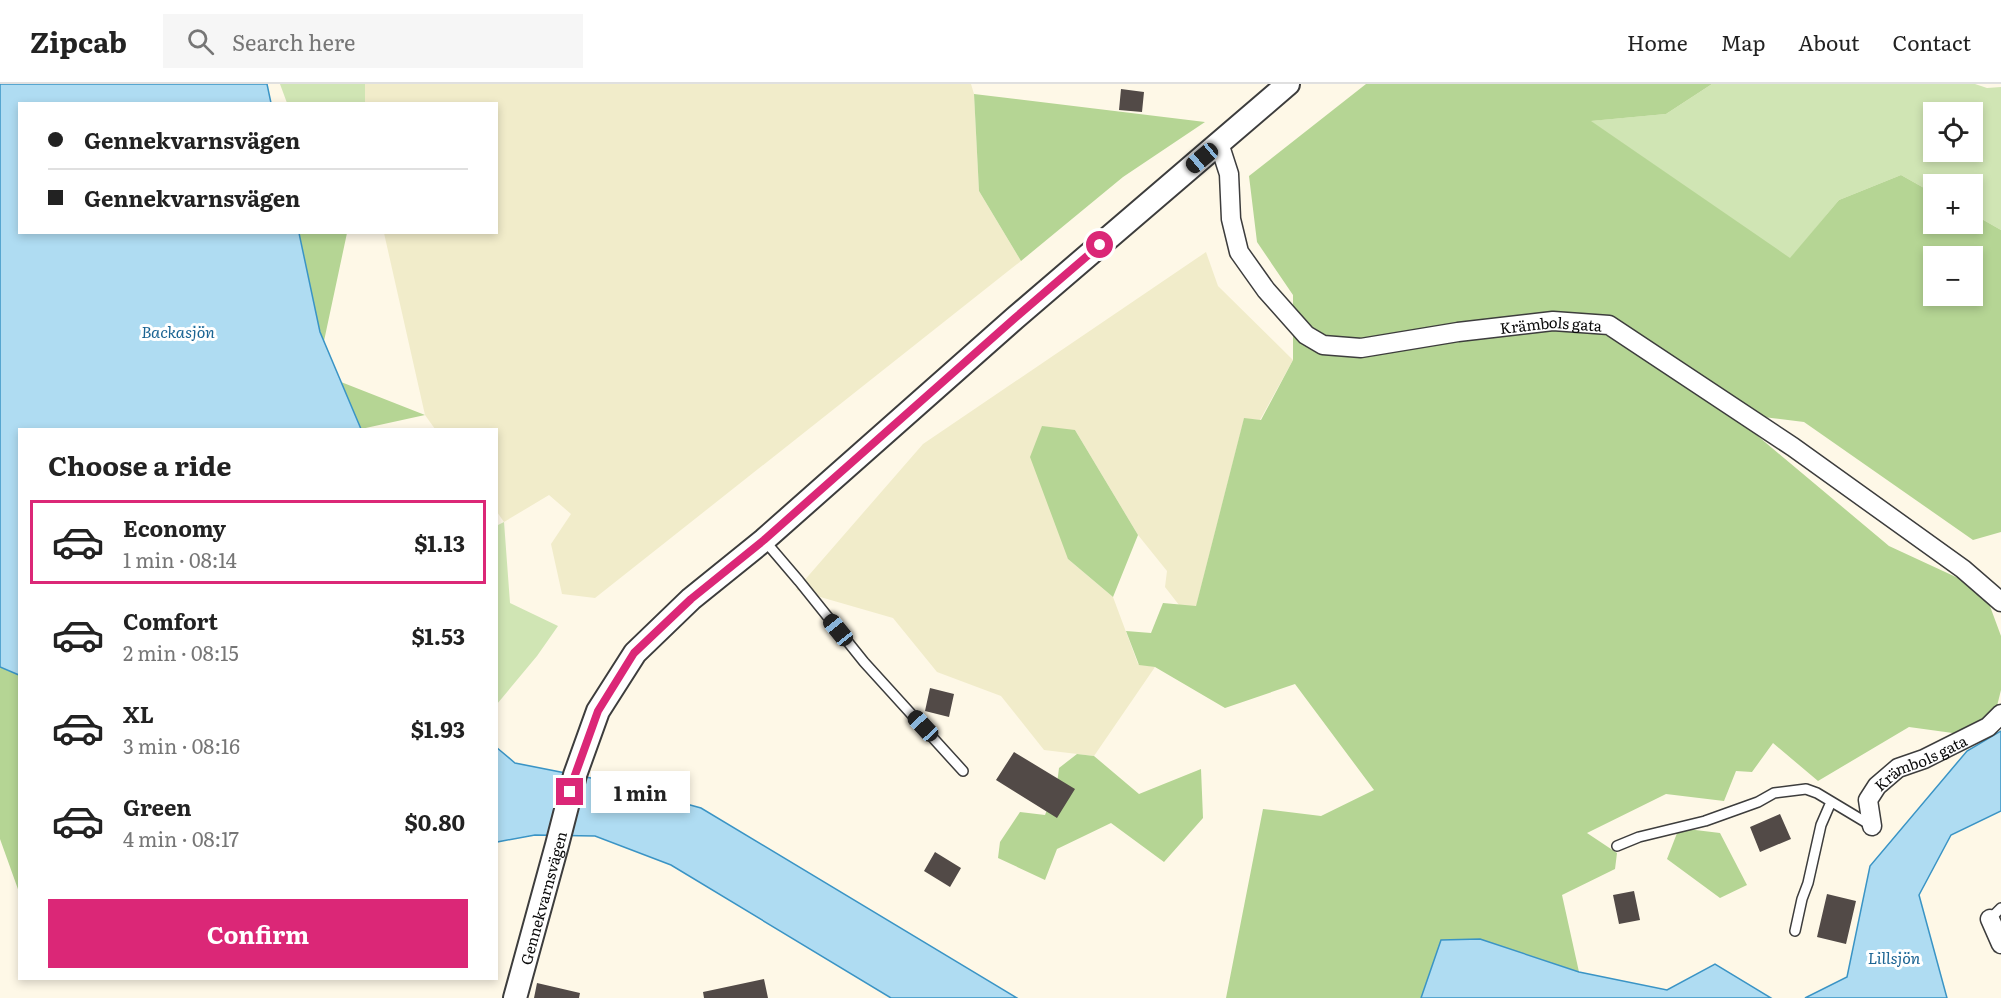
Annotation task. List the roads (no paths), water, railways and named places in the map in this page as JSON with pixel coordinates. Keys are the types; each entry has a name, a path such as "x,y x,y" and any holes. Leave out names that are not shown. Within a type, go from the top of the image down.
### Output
{"street":[{"name":"Gennekvarnsvägen","path":"515,998 575,775 598,711 634,653 691,599 764,540 1015,318 1288,84"},
{"name":"Krämbols gata","path":"1219,143 1229,174 1231,219 1239,252 1266,290 1306,335 1323,345 1361,348 1458,332 1553,321 1609,325 1793,447 1963,569 2001,602"},
{"name":"Krämbols gata","path":"1872,826 1868,800 1877,786 1898,768 1924,759 1988,727 2001,714"},
{"path":"1995,913 2001,944"}],"lane":[{"path":"764,540 864,662 963,771"},
{"path":"1617,846 1640,837 1705,821 1774,793 1806,789 1817,793 1872,826"},
{"path":"1795,931 1821,825 1831,802"}],"water":[{"name":"Backasjön","path":"0,84 267,84 271,102 18,102 18,234 299,234 320,332 361,428 18,428 18,675 0,667"},
{"name":"Lillsjön","path":"2001,731 2001,811 1951,835 1919,895 1947,998 1805,998 1847,977 1870,866 1967,751"},
{"path":"498,749 515,763 596,779 701,808 1017,998 891,998 671,865 595,836 535,835 498,842"},
{"path":"1480,939 1579,972 1667,990 1715,964 1771,998 1421,998 1441,940"}]}
